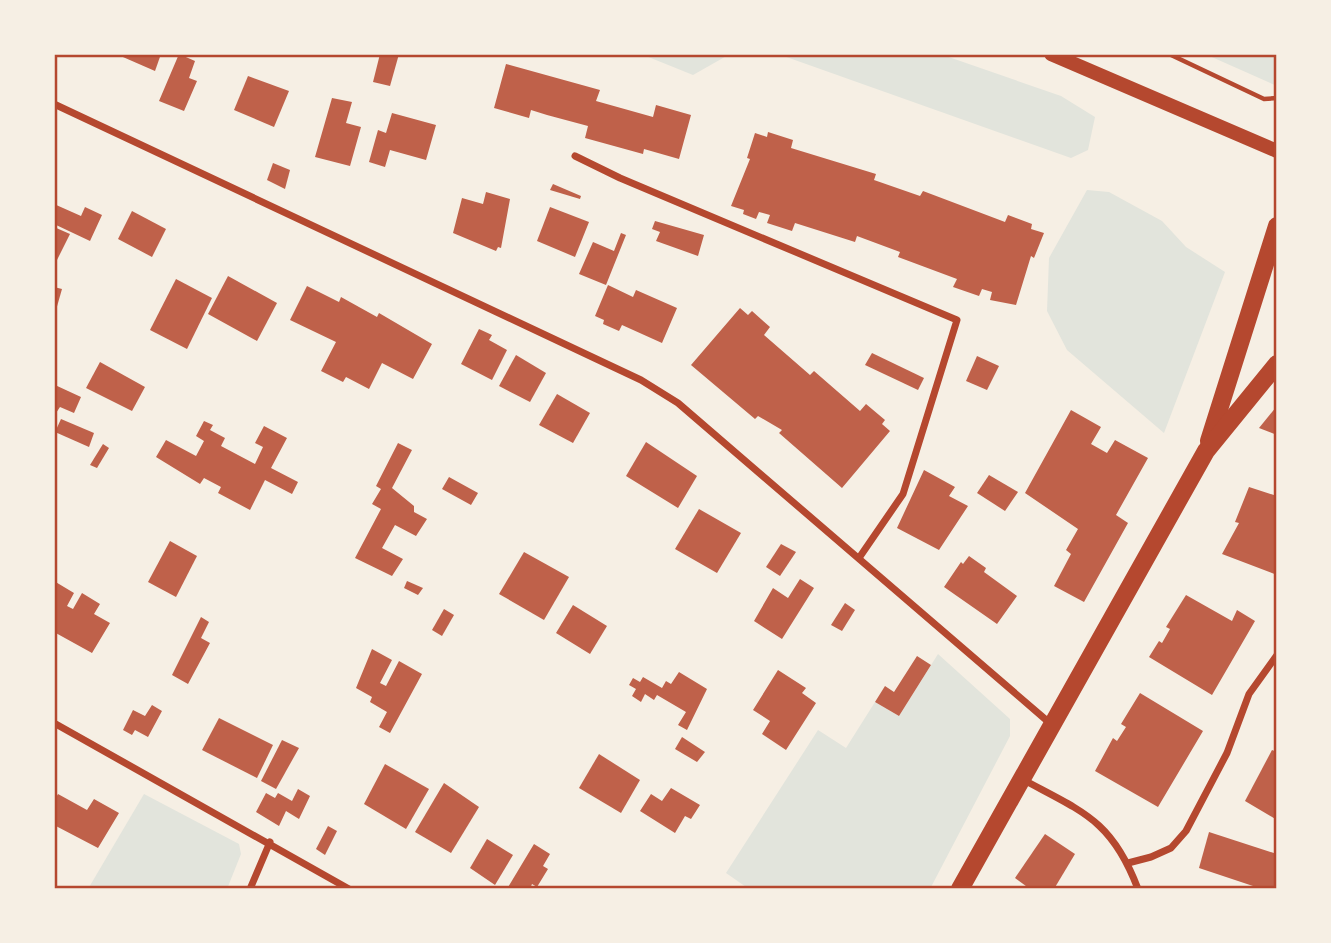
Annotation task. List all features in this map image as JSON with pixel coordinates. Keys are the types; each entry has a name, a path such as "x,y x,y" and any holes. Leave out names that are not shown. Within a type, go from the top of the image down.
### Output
{"main road":[{"path":"1051,54 1277,151"},
{"path":"1206,451 1277,226"},
{"path":"960,889 1206,451 1277,364"}],"street":[{"path":"54,104 641,380 677,403 1052,725"},
{"path":"575,156 620,178 957,320 903,494 859,558"},
{"path":"1128,863 1171,848 1186,831 1227,753 1249,694 1277,655"},
{"path":"54,723 270,842 349,889"},
{"path":"1022,779 1100,824 1113,837 1128,863 1138,889"},
{"path":"250,889 270,842"}],"path":[{"path":"1169,54 1264,99 1277,98"}],"shaded area":[{"path":"641,54 730,54 693,75"},
{"path":"778,54 940,54 1061,96 1095,117 1088,150 1071,158"},
{"path":"1205,54 1277,54 1277,86"},
{"path":"1087,190 1109,192 1162,221 1186,247 1225,272 1164,433 1067,350 1047,311 1049,258"},
{"path":"938,654 1010,719 1010,736 930,889 749,889 726,873 818,730 846,748 875,702 899,716"},
{"path":"144,794 239,844 241,854 227,889 88,889"}],"building":[{"path":"116,54 161,54 155,71"},
{"path":"179,54 195,61 189,78 197,81 184,111 159,101"},
{"path":"380,54 399,54 390,86 373,82"},
{"path":"506,64 600,90 596,101 653,117 656,105 691,115 679,159 644,149 643,154 585,138 588,126 531,110 529,118 494,108"},
{"path":"248,76 289,91 274,127 234,110"},
{"path":"332,98 352,102 346,123 361,127 350,166 315,157"},
{"path":"392,113 436,125 426,160 390,150 385,167 369,162 378,130 386,133"},
{"path":"768,132 793,140 791,148 876,174 874,180 920,196 923,191 1005,222 1008,215 1032,224 1031,229 1044,233 1034,258 1031,256 1016,305 990,300 992,292 982,289 979,296 953,287 957,279 898,257 900,252 857,236 855,242 795,223 792,231 767,223 770,215 759,212 756,219 743,214 744,210 731,206 750,159 747,158 755,133 767,137"},
{"path":"273,163 290,170 285,189 267,180"},
{"path":"553,184 581,196 580,199 550,190"},
{"path":"486,192 510,199 501,248 498,247 496,251 453,233 462,198 483,204"},
{"path":"54,204 81,216 85,207 102,215 90,241 54,224"},
{"path":"550,207 589,222 575,257 537,241"},
{"path":"132,211 166,229 152,257 118,239"},
{"path":"655,221 704,235 698,256 656,241 660,232 652,229"},
{"path":"54,227 70,234 57,260 54,259"},
{"path":"621,233 626,235 606,285 579,274 593,242 614,251"},
{"path":"228,276 277,303 257,341 208,314"},
{"path":"176,279 212,298 187,349 150,330"},
{"path":"608,285 633,297 636,290 677,308 662,343 622,325 619,331 603,324 604,320 595,316"},
{"path":"307,286 339,302 341,297 377,317 379,313 432,344 413,379 382,363 369,389 346,377 343,382 321,371 336,342 290,320"},
{"path":"54,287 62,289 54,317"},
{"path":"740,308 748,315 752,311 770,327 764,335 810,375 814,371 860,411 866,404 885,420 882,424 890,431 842,488 779,433 782,430 758,416 755,419 691,365"},
{"path":"479,329 492,335 489,340 507,350 492,380 461,364"},
{"path":"872,353 924,378 918,390 865,365"},
{"path":"516,355 546,373 530,402 499,386"},
{"path":"977,356 999,366 987,390 966,381"},
{"path":"100,362 145,387 132,411 86,388"},
{"path":"55,385 81,397 74,413 60,407 54,416"},
{"path":"557,394 590,413 573,443 539,425"},
{"path":"1277,406 1277,435 1259,428"},
{"path":"1071,410 1101,427 1091,444 1107,453 1115,440 1148,458 1116,515 1128,523 1084,602 1054,586 1071,554 1066,550 1078,529 1025,493"},
{"path":"61,419 94,433 89,447 55,432"},
{"path":"204,421 213,425 210,430 225,438 221,446 255,464 263,447 255,443 264,426 287,438 271,468 298,482 292,494 265,480 250,510 218,493 221,487 204,478 200,484 156,457 166,440 196,456 204,441 196,436"},
{"path":"646,442 697,476 678,508 626,476"},
{"path":"398,443 412,450 392,488 414,506 414,512 427,519 416,536 395,525 382,548 403,559 392,576 355,558 381,509 372,504 381,489 376,486"},
{"path":"103,444 109,448 97,468 90,465"},
{"path":"924,470 955,487 949,496 968,506 939,550 897,528"},
{"path":"989,475 1018,492 1005,511 977,493"},
{"path":"449,477 478,493 471,505 442,489"},
{"path":"1249,487 1277,496 1277,575 1222,554 1239,523 1235,522"},
{"path":"699,509 741,533 717,573 675,549"},
{"path":"170,541 197,556 176,597 148,582"},
{"path":"781,544 796,552 780,576 766,567"},
{"path":"524,552 569,577 544,620 499,594"},
{"path":"969,556 986,568 984,572 1017,596 997,624 944,587 961,562 963,564"},
{"path":"800,579 814,588 782,639 754,621 773,588 788,598"},
{"path":"54,581 74,593 67,606 73,609 82,593 100,604 94,614 110,623 92,653 54,632"},
{"path":"407,581 423,588 418,595 404,588"},
{"path":"1186,595 1232,621 1237,610 1255,621 1212,695 1149,657 1159,641 1162,643 1170,629 1166,627"},
{"path":"845,603 855,610 842,631 831,625"},
{"path":"573,605 607,626 590,654 556,633"},
{"path":"444,609 454,615 442,636 432,630"},
{"path":"201,617 209,622 201,638 210,643 188,684 172,675"},
{"path":"372,649 392,660 380,683 386,686 399,661 422,674 390,733 379,727 387,712 370,702 372,697 356,688"},
{"path":"917,656 931,665 899,716 875,702 885,686 894,692"},
{"path":"778,670 806,688 802,693 816,703 786,750 762,734 770,721 753,710"},
{"path":"679,672 707,689 687,730 678,725 686,712 657,695 654,700 645,694 641,702 632,696 636,689 629,685 633,678 640,682 643,677 662,688 666,681 671,684"},
{"path":"1140,693 1203,731 1158,807 1095,771 1113,738 1117,741 1126,727 1121,724"},
{"path":"152,705 162,711 148,737 135,730 132,735 123,730 133,710 145,716"},
{"path":"219,718 273,745 257,778 202,750"},
{"path":"682,737 705,752 697,762 675,749"},
{"path":"282,740 299,748 276,789 261,781"},
{"path":"1272,750 1277,752 1277,820 1245,801"},
{"path":"599,754 640,780 621,813 579,788"},
{"path":"385,764 429,789 406,829 364,804"},
{"path":"444,783 479,807 451,853 415,832"},
{"path":"671,788 700,805 691,819 685,816 675,833 640,811 651,794 662,801"},
{"path":"298,789 310,796 299,819 286,811 279,826 256,812 266,793 275,798 278,793 292,801"},
{"path":"58,794 87,810 94,799 119,813 98,848 54,825 54,801"},
{"path":"328,826 337,831 325,855 316,849"},
{"path":"1209,832 1277,854 1277,889 1262,889 1199,868"},
{"path":"1045,834 1075,854 1054,889 1030,889 1015,878"},
{"path":"487,839 513,855 495,885 470,868"},
{"path":"534,844 550,854 543,866 548,869 537,887 532,884 530,889 507,889"}]}
